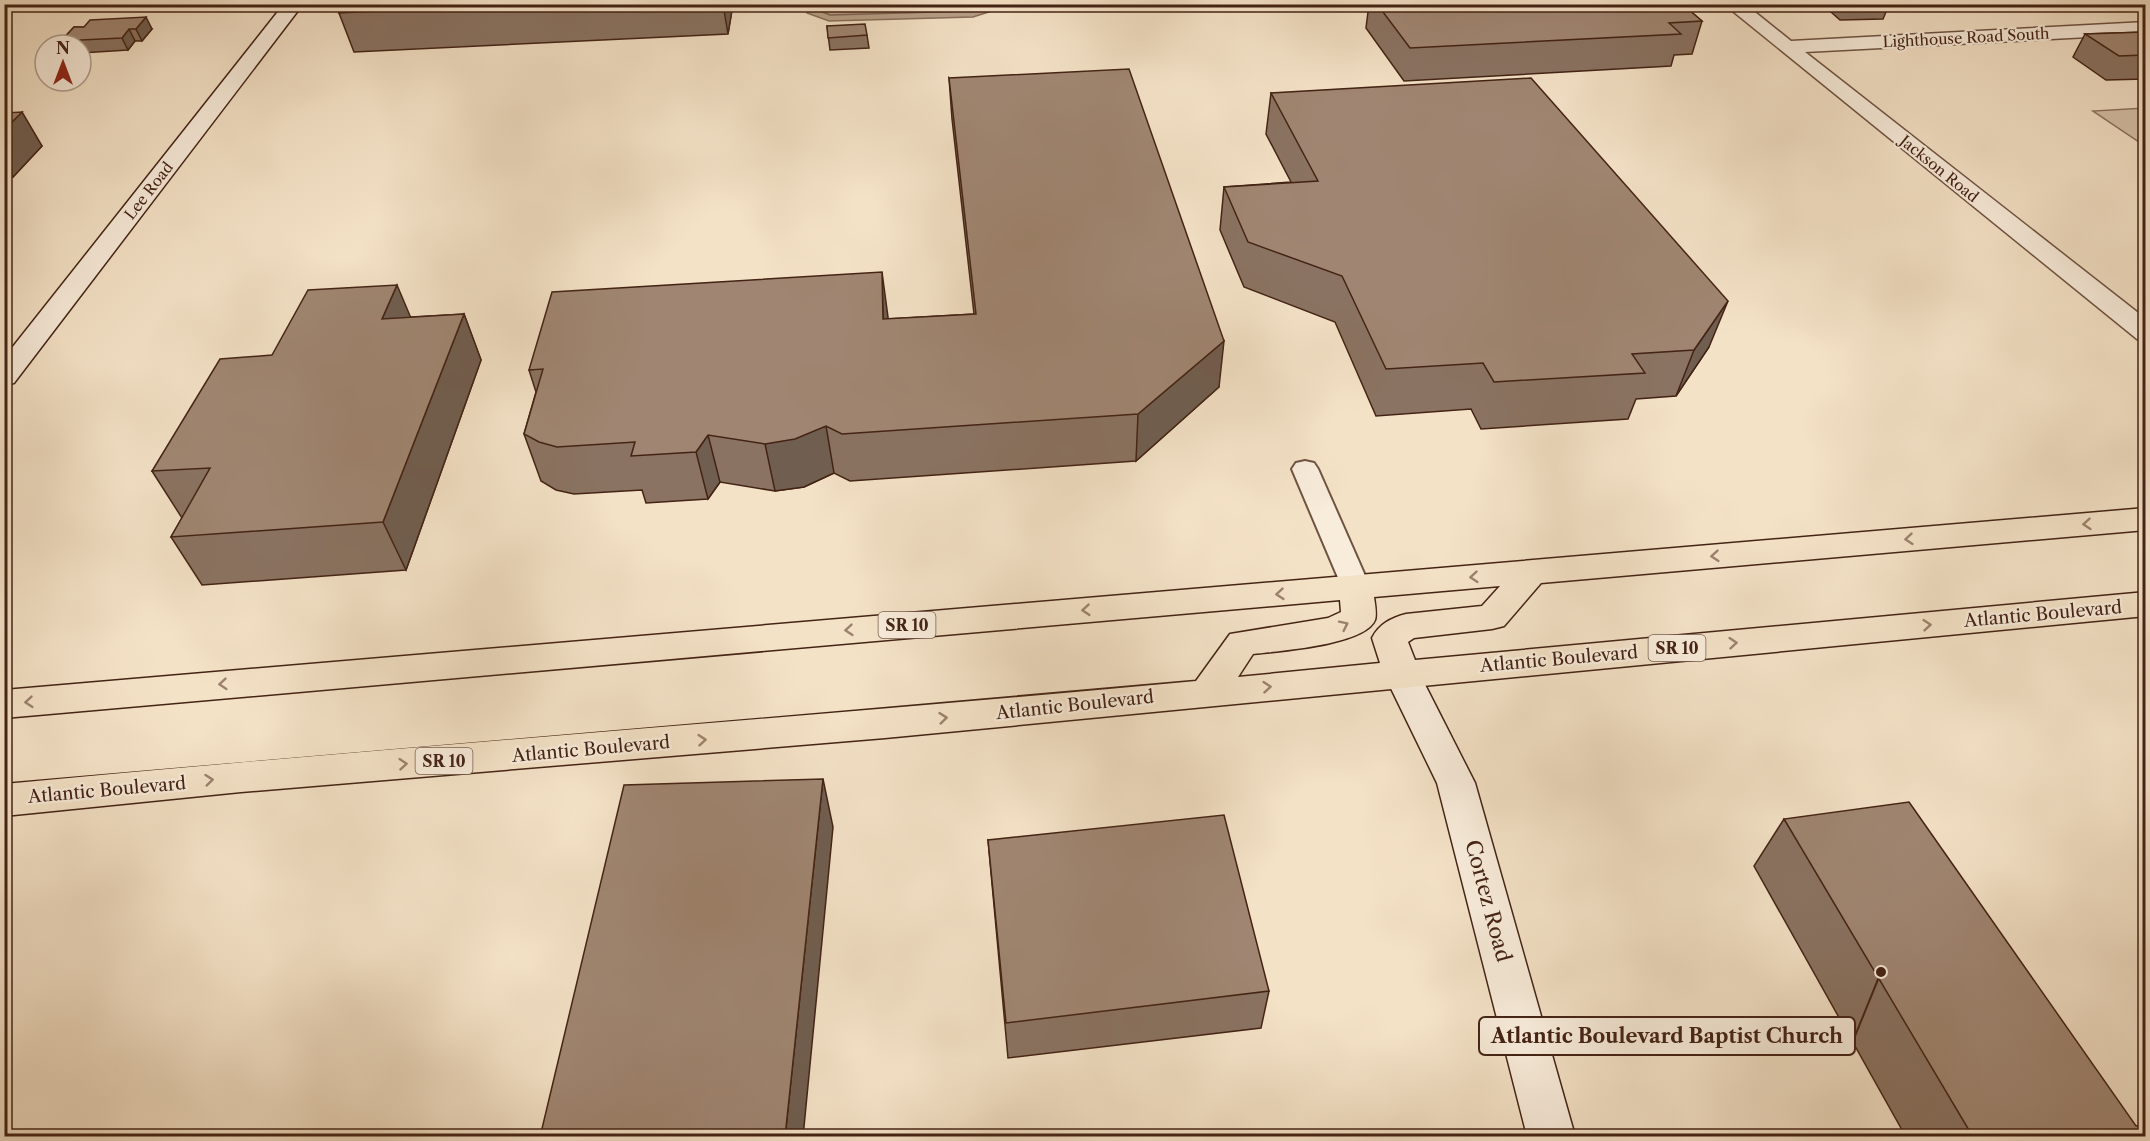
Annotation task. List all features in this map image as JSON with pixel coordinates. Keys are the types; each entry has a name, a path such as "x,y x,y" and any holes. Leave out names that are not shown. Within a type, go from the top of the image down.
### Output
{"highway":[{"name":"SR 10","path":"4,704 2145,519"},
{"path":"1402,674 1389,638 1406,626 1492,617 1532,572"},
{"path":"1208,692 1242,643 1335,630 1359,618 1356,587"},
{"name":"Atlantic Boulevard","path":"4,800 241,777 873,725 2145,604"}],"street":[{"name":"Lee Road","path":"4,377 294,4"},
{"name":"Jackson Road","path":"1733,4 2145,333"},
{"name":"Lighthouse Road South","path":"1786,47 2145,28"},
{"name":"Cortez Road","path":"1402,674 1456,783 1551,1137"}],"lane":[{"path":"1305,469 1356,587"}],"shaded area":[{"path":"2145,108 2145,146 2093,111"}],"water":[{"path":"808,4 993,4 995,10 973,17 829,21 807,13"}],"building":[{"path":"345,4 530,4 339,13"},
{"path":"1377,4 1682,4 1702,21 1669,23 1681,34 1410,48"},
{"path":"1841,4 1885,4 1888,7 1845,8"},
{"path":"146,17 136,29 129,29 122,38 93,39 93,33 68,33 74,27 84,27 90,20"},
{"path":"865,24 867,35 828,38 827,26"},
{"path":"2145,32 2145,55 2119,56 2085,34"},
{"path":"1129,69 1224,341 1138,414 842,434 826,426 795,439 765,444 708,435 696,452 631,456 635,442 557,447 539,442 524,434 543,369 529,370 552,292 882,272 883,319 976,314 949,78"},
{"path":"1531,78 1728,301 1694,350 1632,354 1645,373 1494,382 1483,363 1386,369 1342,276 1248,242 1224,187 1318,181 1271,93"},
{"path":"22,112 4,130 4,113"},
{"path":"397,285 382,319 464,314 383,522 171,537 210,468 152,471 220,359 272,355 308,290"},
{"path":"823,779 785,1137 540,1137 624,785"},
{"path":"1909,802 2136,1126 2145,1124 2145,1137 1973,1137 1784,819"},
{"path":"1224,815 1269,991 1006,1023 988,840"}],"place":[{"name":"Atlantic Boulevard Baptist Church","path":"1881,972"}]}
